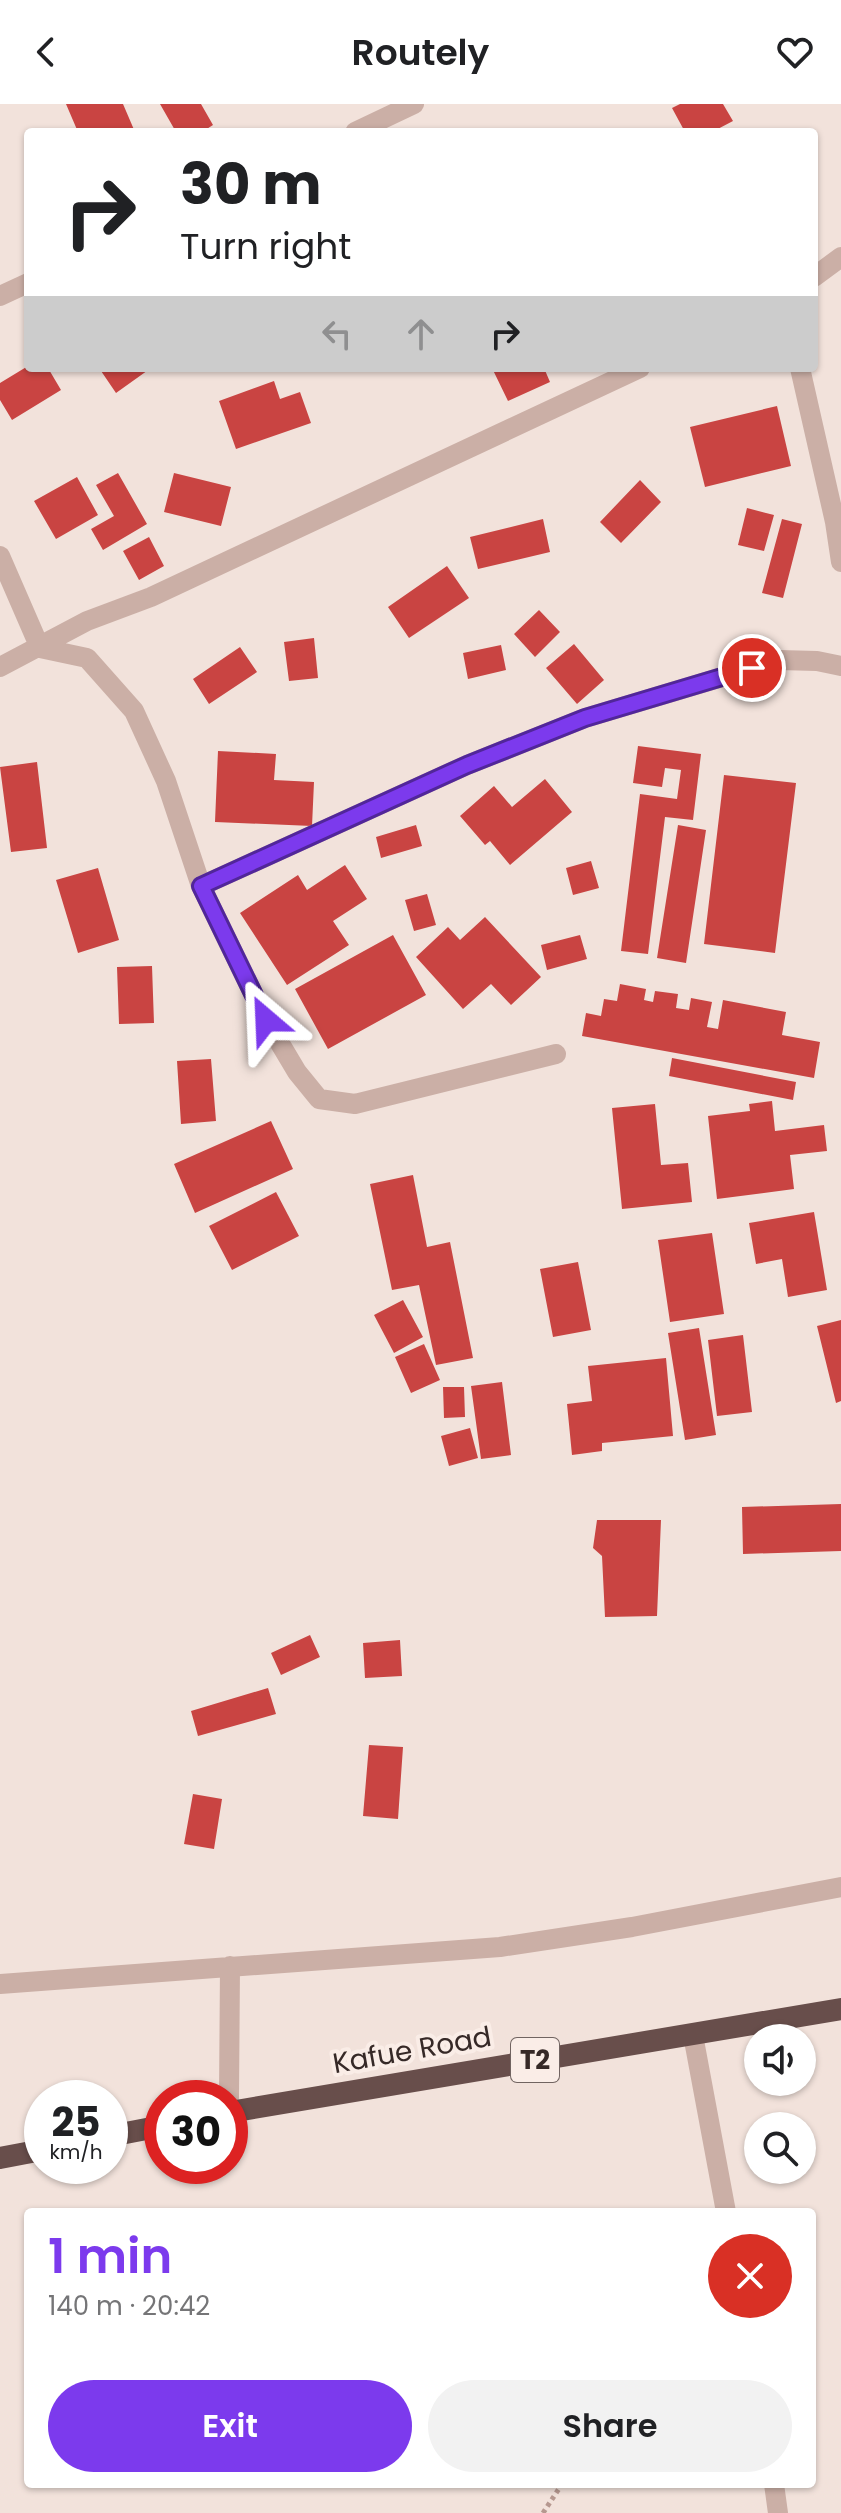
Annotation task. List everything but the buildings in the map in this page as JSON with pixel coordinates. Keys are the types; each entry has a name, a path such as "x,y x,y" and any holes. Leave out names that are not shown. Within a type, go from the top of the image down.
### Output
{"highway":[{"name":"Kafue Road","path":"248,2109 841,2009"},
{"path":"0,2158 24,2153"}],"street":[{"path":"363,128 414,104"},
{"path":"818,274 841,257"},
{"path":"0,296 24,285"},
{"path":"0,667 87,621 151,597 631,372"},
{"path":"801,372 841,562"},
{"path":"0,556 40,648"},
{"path":"40,648 87,658 134,711 166,781 201,886 266,1020 297,1072 319,1099 355,1104 556,1054"},
{"path":"201,886 467,765 585,718 779,660 817,661 841,666"},
{"path":"0,1984 500,1947 632,1927 841,1887"},
{"path":"229,2080 230,1966"},
{"path":"693,2035 725,2208"},
{"path":"775,2488 778,2513"}],"path":[{"path":"543,2513 559,2488"}],"route":[{"path":"266,1020 201,886 467,765 585,718 752,668"}]}
